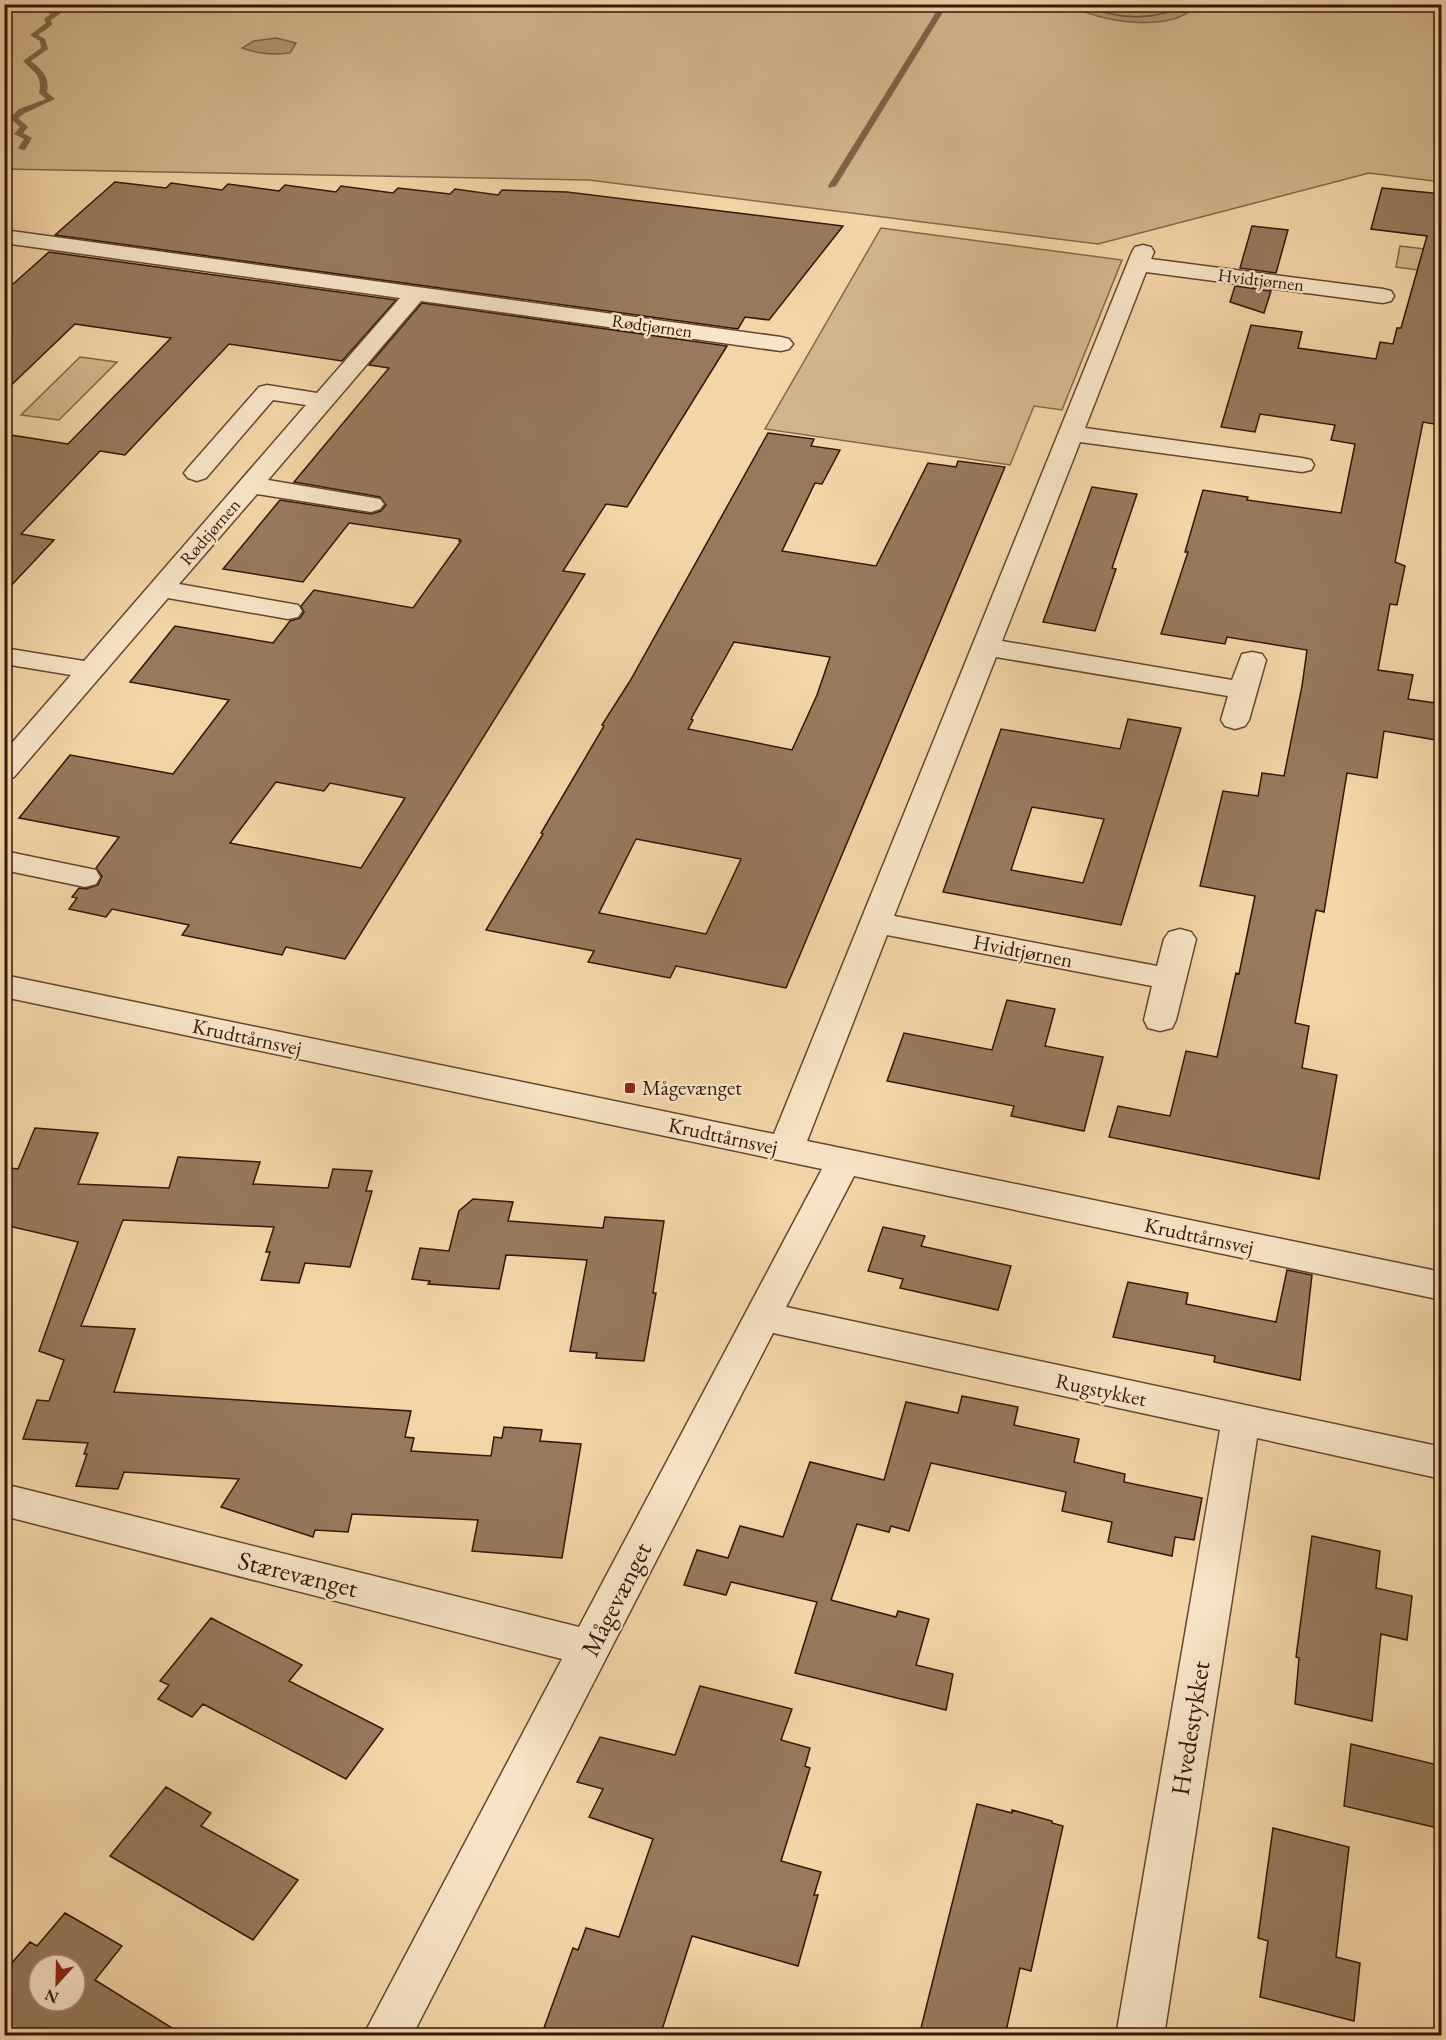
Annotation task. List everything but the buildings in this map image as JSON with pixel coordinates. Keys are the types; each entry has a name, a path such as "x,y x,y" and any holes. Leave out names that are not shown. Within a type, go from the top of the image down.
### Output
{"street":[{"name":"Rødtjørnen","path":"4,237 781,344"},
{"name":"Hvidtjørnen","path":"786,1149 1141,258 1383,296"},
{"name":"Rødtjørnen","path":"4,771 416,293"},
{"path":"197,473 267,393 323,401"},
{"path":"1071,433 1302,465"},
{"path":"251,484 371,504"},
{"path":"162,589 288,611"},
{"path":"986,647 1244,690"},
{"path":"4,656 91,670"},
{"path":"1235,720 1252,660"},
{"path":"4,860 85,877"},
{"name":"Hvidtjørnen","path":"876,923 1170,979"},
{"path":"1160,1020 1180,939"},
{"name":"Krudttårnsvej","path":"4,986 1442,1286"},
{"name":"Mågevænget","path":"387,2036 591,1648 761,1316 844,1161"},
{"name":"Rugstykket","path":"761,1316 1442,1463"},
{"name":"Hvedestykket","path":"1140,2036 1241,1420"},
{"name":"Stærevænget","path":"4,1500 591,1648"}],"shaded area":[{"path":"5,5 1441,5 1441,182 1369,173 1098,244 589,180 5,169"},
{"path":"881,228 1122,260 1062,410 1034,406 1010,465 765,429"},
{"path":"1400,246 1441,251 1441,273 1396,267"},
{"path":"80,357 117,362 59,420 21,415"}],"water":[{"path":"1071,5 1195,5 1185,14 1171,20 1135,22 1098,16"},
{"path":"276,38 296,43 290,53 283,54 260,53 242,48 254,41"}],"waterway":[{"path":"22,148 28,138 18,134 24,127 14,118 22,111 51,99 43,93 43,77 26,61 45,49 43,40 33,35 50,24 47,19 58,13 47,11 53,4"},
{"path":"832,186 945,4"}],"place":[{"name":"Mågevænget","path":"630,1088"}]}
